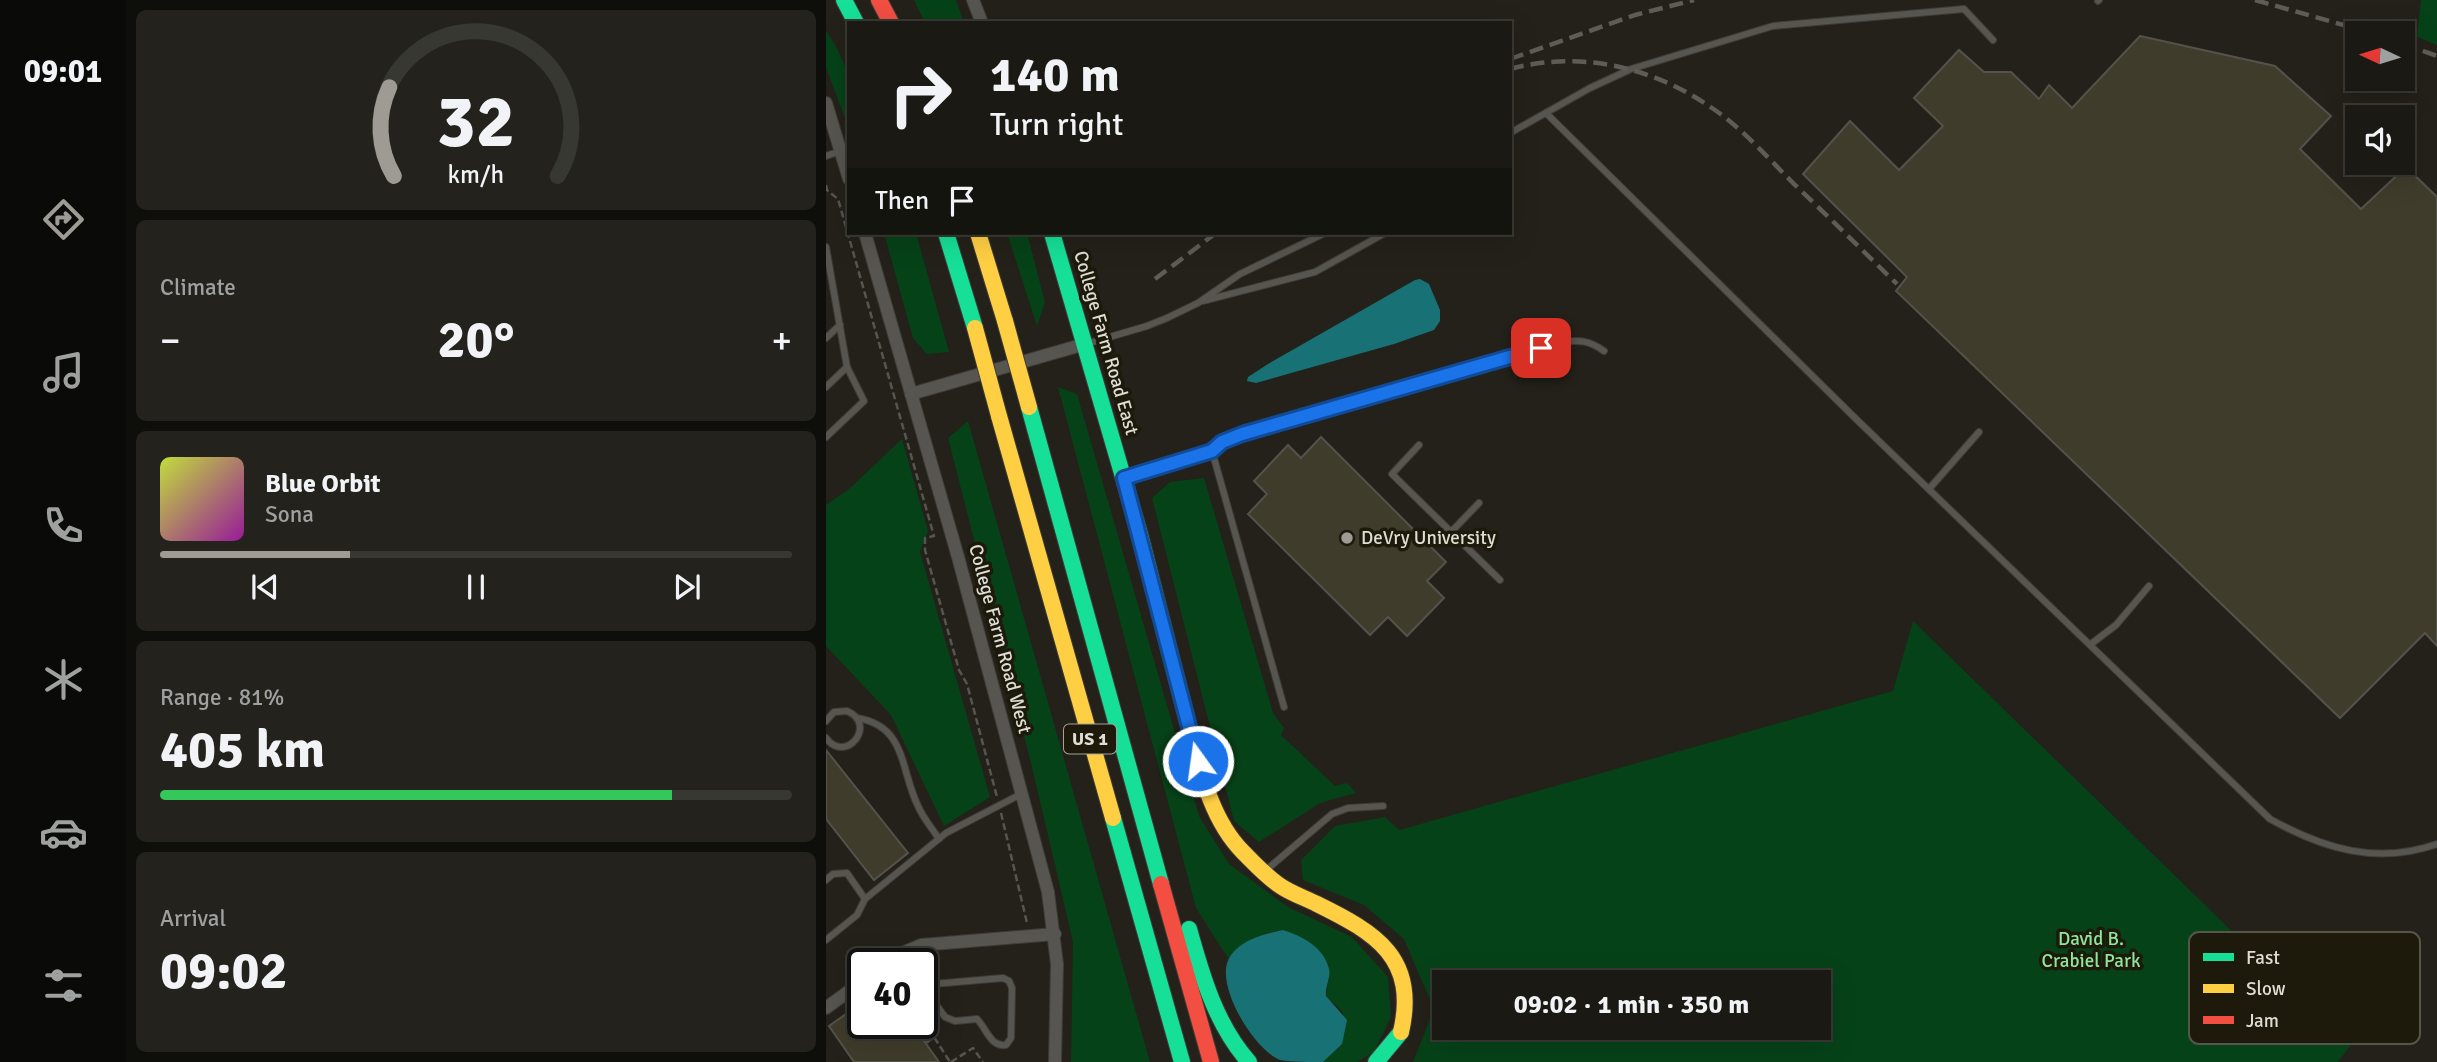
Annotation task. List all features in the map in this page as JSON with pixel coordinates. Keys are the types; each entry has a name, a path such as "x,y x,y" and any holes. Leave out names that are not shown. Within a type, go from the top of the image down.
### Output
{"main road":[{"path":"844,0 855,21"},
{"path":"879,0 890,21"},
{"name":"US 1","path":"948,235 1182,1062"},
{"name":"US 1","path":"979,235 1030,407 1211,1062"},
{"name":"College Farm Road East","path":"1053,235 1124,478 1209,797 1231,838 1263,872 1292,894 1357,924 1385,946 1397,966 1404,987 1406,1010 1401,1032 1388,1062"},
{"path":"1130,772 1176,883 1208,988 1234,1044 1249,1062"},
{"path":"1376,1062 1401,1032"}],"street":[{"path":"973,0 981,21"},
{"path":"826,103 847,172"},
{"name":"College Farm Road West","path":"866,235 1048,891 1055,934 1057,982 1055,1062"},
{"path":"911,394 1084,344"},
{"path":"918,948 1055,934"},
{"path":"826,1008 847,993"}],"lane":[{"path":"1512,132 1590,88 1631,69 1773,26 1964,9 1993,40"},
{"path":"1546,113 2270,819 2325,846 2357,854 2391,855 2418,851 2437,844"},
{"path":"826,156 841,151"},
{"path":"1198,303 1240,274 1321,235"},
{"path":"1084,344 1147,326 1198,303 1315,272 1381,235"},
{"path":"826,437 863,401 847,367 826,245 827,237"},
{"path":"826,290 833,285"},
{"path":"826,338 840,325"},
{"path":"1124,478 1212,451 1222,442 1242,434 1561,342 1580,340 1593,343 1604,351"},
{"path":"826,387 847,367"},
{"path":"1929,489 1979,432"},
{"path":"1419,445 1392,474 1500,580"},
{"path":"1212,451 1284,707"},
{"path":"1451,532 1479,503"},
{"path":"2091,644 2116,625 2149,586"},
{"path":"826,721 840,710 847,711 857,718 878,723 889,732 902,756 918,808 939,839"},
{"path":"826,738 836,747 853,745 861,730 857,718"},
{"path":"826,940 857,915 865,899 939,839 1022,793"},
{"path":"1263,872 1332,814 1348,808 1383,806"},
{"path":"826,880 833,874 847,873 865,899"},
{"path":"1003,978 1009,981 1013,988 1011,1038 1006,1045 1000,1046 995,1044 977,1019 955,1021 944,1017 922,985 1003,978"}],"path":[{"path":"826,185 827,190 838,199 847,231"},
{"path":"848,235 934,536 925,538 925,550 959,670 967,684 999,805 1029,936"},
{"path":"926,1043 934,1037 951,1062 973,1048 983,1062"}],"green space":[{"path":"914,0 956,0 963,21 924,21"},
{"path":"2421,0 2437,0 2437,45 2417,37"},
{"path":"826,31 845,66 847,123 826,68"},
{"path":"885,235 917,235 949,352 927,354 913,338"},
{"path":"1008,235 1028,235 1045,302 1037,326"},
{"path":"1058,387 1077,394 1199,816 1229,864 1288,907 1352,937 1388,977 1391,1017 1374,1052 1357,1062 1323,1062 1342,1044 1343,1012 1326,996 1329,978 1283,930 1253,939 1228,958 1196,908"},
{"path":"968,421 1150,1062 1071,1062 1073,942 1031,763 948,438"},
{"path":"902,439 928,531 920,552 990,797 944,826 891,715 826,646 826,505 849,489"},
{"path":"1204,478 1273,713 1284,728 1281,735 1335,786 1347,783 1356,793 1320,803 1259,842 1234,821 1152,498 1170,482"},
{"name":"David B. Crabiel Park","path":"1913,621 2233,932 2189,932 2189,1044 2350,1046 2338,1062 1413,1062 1432,1014 1432,1040 1831,1040 1831,970 1432,970 1432,1004 1404,939 1364,905 1303,880 1301,860 1335,826 1385,817 1399,830 1893,691"}],"water":[{"path":"1420,279 1429,284 1440,310 1440,321 1434,330 1256,383 1247,381 1248,377 1268,364"},
{"path":"1283,930 1305,939 1322,954 1329,972 1326,996 1347,1020 1342,1044 1323,1062 1280,1060 1270,1054 1248,1029 1231,997 1226,967 1231,955 1248,941"}],"building":[{"path":"2140,36 2275,66 2331,116 2300,149 2361,209 2397,175 2414,175 2437,197 2437,646 2425,633 2340,718 1896,291 1907,277 1803,174 1850,121 1899,170 1943,126 1914,98 1959,50 1984,72 2011,72 2039,99 2049,85 2072,108"},
{"name":"DeVry University","path":"1321,437 1446,562 1427,581 1444,598 1407,636 1388,617 1370,635 1248,514 1267,494 1254,481 1288,445 1301,458"},
{"path":"826,750 908,853 874,880 826,819"},
{"path":"847,1013 847,1039 923,1039 939,1062 854,1062 829,1026"}],"railway":[{"path":"1512,58 1635,15 1694,0"},
{"path":"2255,0 2345,25"},
{"path":"2415,48 2437,56"},
{"path":"1512,69 1563,61 1589,62 1641,73 1689,94 1712,108 1744,134 1897,284"},
{"path":"1155,279 1213,235"}],"traffic: fast":[{"path":"844,0 855,21"},
{"path":"947,235 975,328"},
{"path":"1053,235 1140,535 1190,731"},
{"path":"1029,407 1161,884"},
{"path":"1113,818 1182,1062"},
{"path":"1189,929 1205,982 1219,1016 1237,1048 1249,1062"},
{"path":"1376,1062 1401,1032"}],"traffic: slow":[{"path":"979,235 1005,321"},
{"path":"1005,321 1029,407"},
{"path":"975,328 999,416"},
{"path":"999,416 1113,818"},
{"path":"1190,731 1209,796 1232,840 1279,885 1357,926 1388,951 1403,985 1405,1006 1401,1032"}],"traffic: jam":[{"path":"879,0 890,21"},
{"path":"1161,884 1211,1062"}],"place":[{"name":"DeVry University","path":"1347,538"}],"route":[{"path":"1198,761 1124,478 1212,451 1222,442 1242,434 1541,348"}]}
